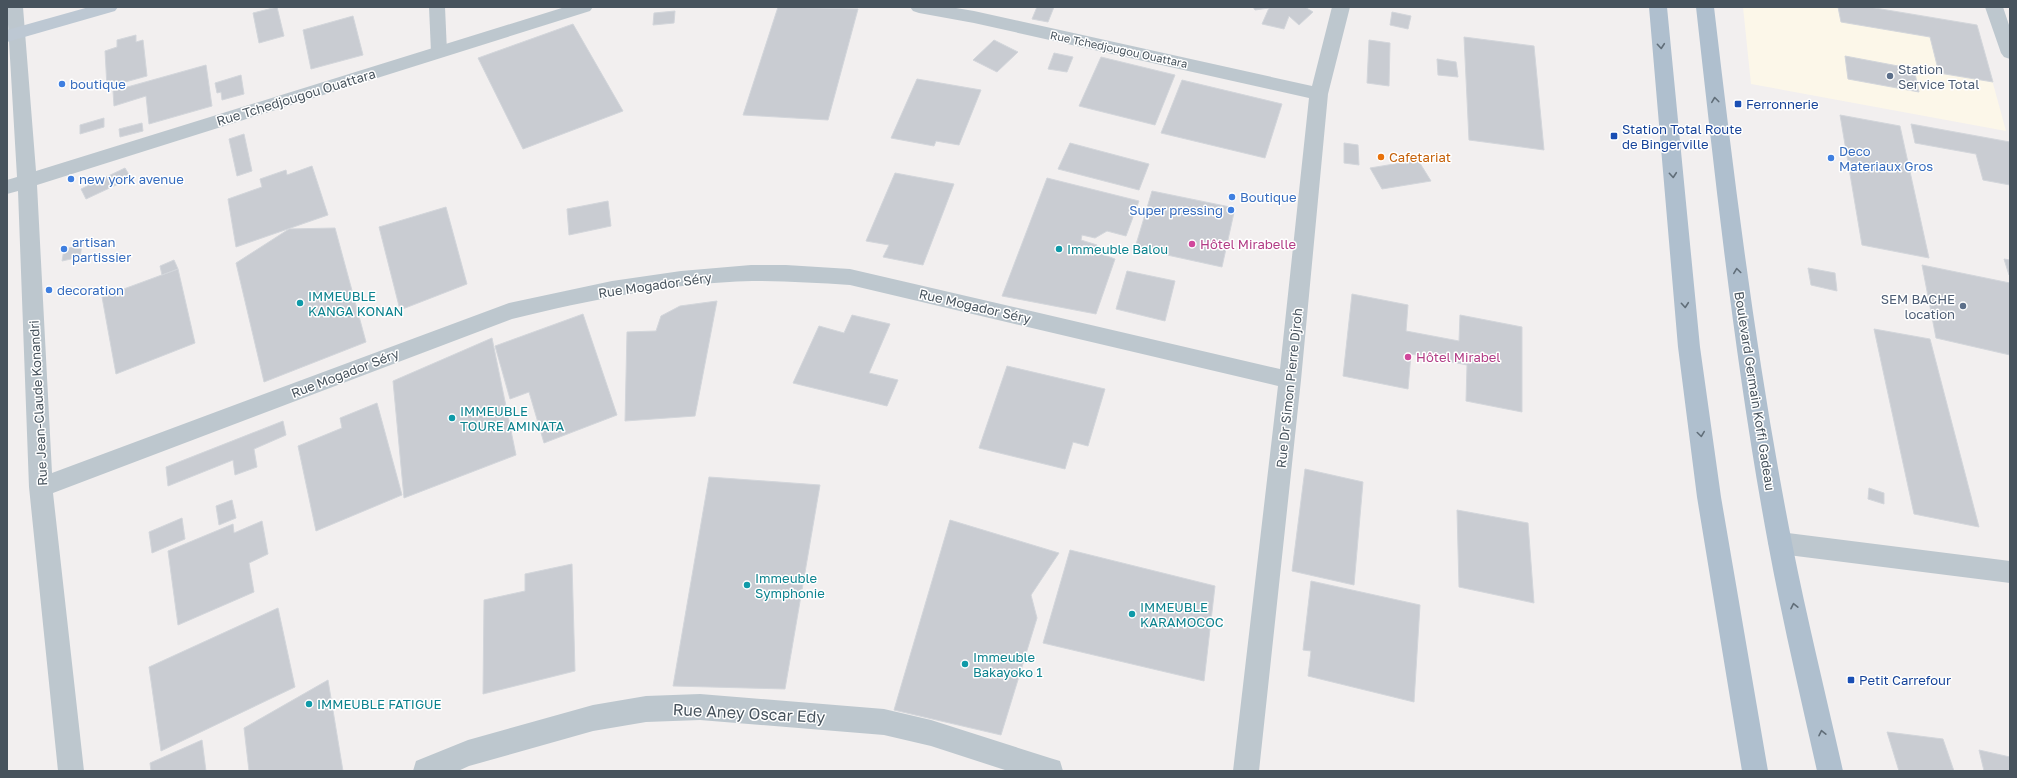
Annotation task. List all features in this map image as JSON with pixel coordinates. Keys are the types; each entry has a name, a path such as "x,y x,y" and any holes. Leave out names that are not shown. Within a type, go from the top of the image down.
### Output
{"main road":[{"path":"1658,7 1689,347 1709,498 1755,771"},
{"name":"Boulevard Germain Koffi Gadeau","path":"1705,7 1731,235 1753,384 1780,544 1830,771"}],"street":[{"name":"Rue Jean-Claude Konandri","path":"14,7 12,35 27,180 41,486 72,771"},
{"path":"12,35 109,7"},
{"name":"Rue Tchedjougou Ouattara","path":"7,187 584,7"},
{"name":"Rue Tchedjougou Ouattara","path":"919,7 1319,94"},
{"name":"Rue Dr Simon Pierre Djroh","path":"1246,771 1290,380 1319,94 1341,7"},
{"path":"1994,7 2010,53"},
{"name":"Rue Mogador Séry","path":"41,486 509,311 550,301 654,282 711,276 786,273 850,277 1290,380"},
{"path":"1780,544 2010,572"},
{"name":"Rue Aney Oscar Edy","path":"426,771 468,753 592,718 646,709 700,707 884,722 931,733 1050,771"}],"lane":[{"path":"437,7 439,52"}],"shaded area":[{"path":"1743,7 1869,7 1977,25 2006,131 1751,84"}],"building":[{"path":"277,7 284,36 259,43 253,13"},
{"path":"778,7 858,9 828,120 743,115"},
{"path":"1037,7 1054,7 1048,22 1032,19"},
{"path":"1253,7 1305,7 1313,12 1299,25 1289,16 1284,29 1262,24 1269,8 1255,10"},
{"path":"1838,7 1869,7 1977,25 1993,82 1939,73 1930,37 1841,22"},
{"path":"675,11 674,23 653,25 654,13"},
{"path":"1392,12 1411,16 1408,29 1390,25"},
{"path":"353,16 363,55 311,69 303,30"},
{"path":"573,24 623,111 523,149 478,58"},
{"path":"136,35 136,42 143,40 147,76 107,87 105,51 117,47 117,40"},
{"path":"1464,37 1534,46 1544,150 1469,140"},
{"path":"994,40 1018,52 997,72 973,60"},
{"path":"1369,40 1390,43 1389,86 1367,83"},
{"path":"1054,53 1073,57 1067,72 1048,69"},
{"path":"1845,56 1914,69 1919,92 1848,79"},
{"path":"1101,57 1175,75 1155,125 1079,106"},
{"path":"1437,59 1456,62 1458,77 1438,75"},
{"path":"206,65 212,106 149,124 146,96 114,106 113,91"},
{"path":"241,75 244,94 222,100 221,92 217,93 215,83"},
{"path":"917,79 981,90 959,145 936,141 934,146 891,138"},
{"path":"1182,80 1282,104 1265,158 1161,133"},
{"path":"1840,115 1900,126 1929,258 1862,245"},
{"path":"104,118 104,127 80,134 80,125"},
{"path":"142,123 143,131 120,137 119,129"},
{"path":"1911,124 2010,142 2010,185 1983,180 1976,154 1915,143"},
{"path":"244,134 252,171 237,176 229,139"},
{"path":"1070,143 1149,164 1139,190 1058,169"},
{"path":"1344,143 1358,145 1359,165 1344,163"},
{"path":"1418,160 1431,181 1382,189 1370,168"},
{"path":"312,166 328,215 236,247 228,199 262,187 260,179 286,170 287,175"},
{"path":"125,168 131,178 86,199 81,189"},
{"path":"895,173 954,184 923,265 883,257 889,245 866,241"},
{"name":"Immeuble Balou","path":"1047,178 1139,201 1126,236 1107,231 1095,238 1082,235 1081,240 1097,245 1097,252 1115,259 1096,314 1002,296"},
{"path":"1152,191 1235,208 1222,267 1135,248"},
{"path":"608,201 611,226 569,235 567,209"},
{"path":"446,207 467,284 400,310 379,227"},
{"name":"IMMEUBLE KANGA KONAN","path":"335,228 366,342 264,382 236,263 289,229"},
{"path":"82,245 80,257 62,261 64,249"},
{"path":"2004,259 2010,260 2010,275 2009,275"},
{"path":"174,260 178,269 162,275 160,266"},
{"path":"1922,265 2010,283 2010,355 1936,338"},
{"path":"1808,268 1835,273 1837,291 1811,285"},
{"path":"178,269 195,343 116,374 102,297"},
{"path":"1127,271 1175,281 1165,321 1116,309"},
{"path":"1352,294 1408,305 1406,331 1459,341 1460,315 1522,327 1522,412 1466,401 1467,365 1411,354 1408,389 1343,376"},
{"path":"717,301 695,416 625,421 627,332 656,331 661,316 680,306"},
{"path":"583,314 617,415 544,443 529,392 510,399 495,346"},
{"path":"852,315 890,324 869,373 898,380 887,406 793,383 819,326 844,333"},
{"path":"1874,329 1930,339 1979,527 1914,514"},
{"name":"IMMEUBLE TOURE AMINATA","path":"492,338 516,455 404,498 393,381"},
{"path":"1007,366 1105,389 1088,446 1073,442 1065,469 979,448"},
{"path":"377,403 402,495 316,531 298,446 342,428 340,418"},
{"path":"283,421 286,435 254,449 257,467 235,475 233,460 168,486 166,467"},
{"path":"1305,469 1363,482 1354,585 1292,571"},
{"name":"Immeuble Symphonie","path":"709,477 820,485 785,689 673,686"},
{"path":"1869,488 1884,493 1884,504 1868,499"},
{"path":"232,500 236,518 219,525 216,506"},
{"path":"1457,510 1528,523 1534,603 1459,587"},
{"path":"182,518 185,539 152,553 149,532"},
{"name":"Immeuble Bakayoko 1","path":"950,520 1059,553 1031,595 1037,618 1001,735 894,710"},
{"path":"262,521 268,554 249,563 254,592 178,625 168,551 233,524 234,533"},
{"name":"IMMEUBLE KARAMOCOC","path":"1070,550 1215,586 1204,681 1043,643"},
{"path":"572,564 575,671 483,694 484,600 525,591 525,574"},
{"path":"1311,581 1420,605 1414,702 1308,676 1311,651 1303,650"},
{"path":"278,608 295,687 161,751 149,667"},
{"name":"IMMEUBLE FATIGUE","path":"328,680 343,771 249,771 244,728"},
{"path":"1887,732 1943,739 1954,771 1899,771"},
{"path":"202,740 206,771 151,771 150,763"},
{"path":"1979,750 2010,757 2010,771 1984,771"}],"place":[{"name":"Station Service Total","path":"1890,76"},
{"name":"boutique","path":"62,84"},
{"name":"Ferronnerie","path":"1738,104"},
{"name":"Station Total Route de Bingerville","path":"1614,136"},
{"name":"Cafetariat","path":"1381,157"},
{"name":"Deco Materiaux Gros","path":"1831,158"},
{"name":"new york avenue","path":"71,179"},
{"name":"Boutique","path":"1232,197"},
{"name":"Super pressing","path":"1231,210"},
{"name":"Hôtel Mirabelle","path":"1192,244"},
{"name":"artisan partissier","path":"64,249"},
{"name":"Immeuble Balou","path":"1059,249"},
{"name":"decoration","path":"49,290"},
{"name":"IMMEUBLE KANGA KONAN","path":"300,303"},
{"name":"SEM BACHE location","path":"1963,306"},
{"name":"Hôtel Mirabel","path":"1408,357"},
{"name":"IMMEUBLE TOURE AMINATA","path":"452,418"},
{"name":"Immeuble Symphonie","path":"747,585"},
{"name":"IMMEUBLE KARAMOCOC","path":"1132,614"},
{"name":"Immeuble Bakayoko 1","path":"965,664"},
{"name":"Petit Carrefour","path":"1851,680"},
{"name":"IMMEUBLE FATIGUE","path":"309,704"}]}
